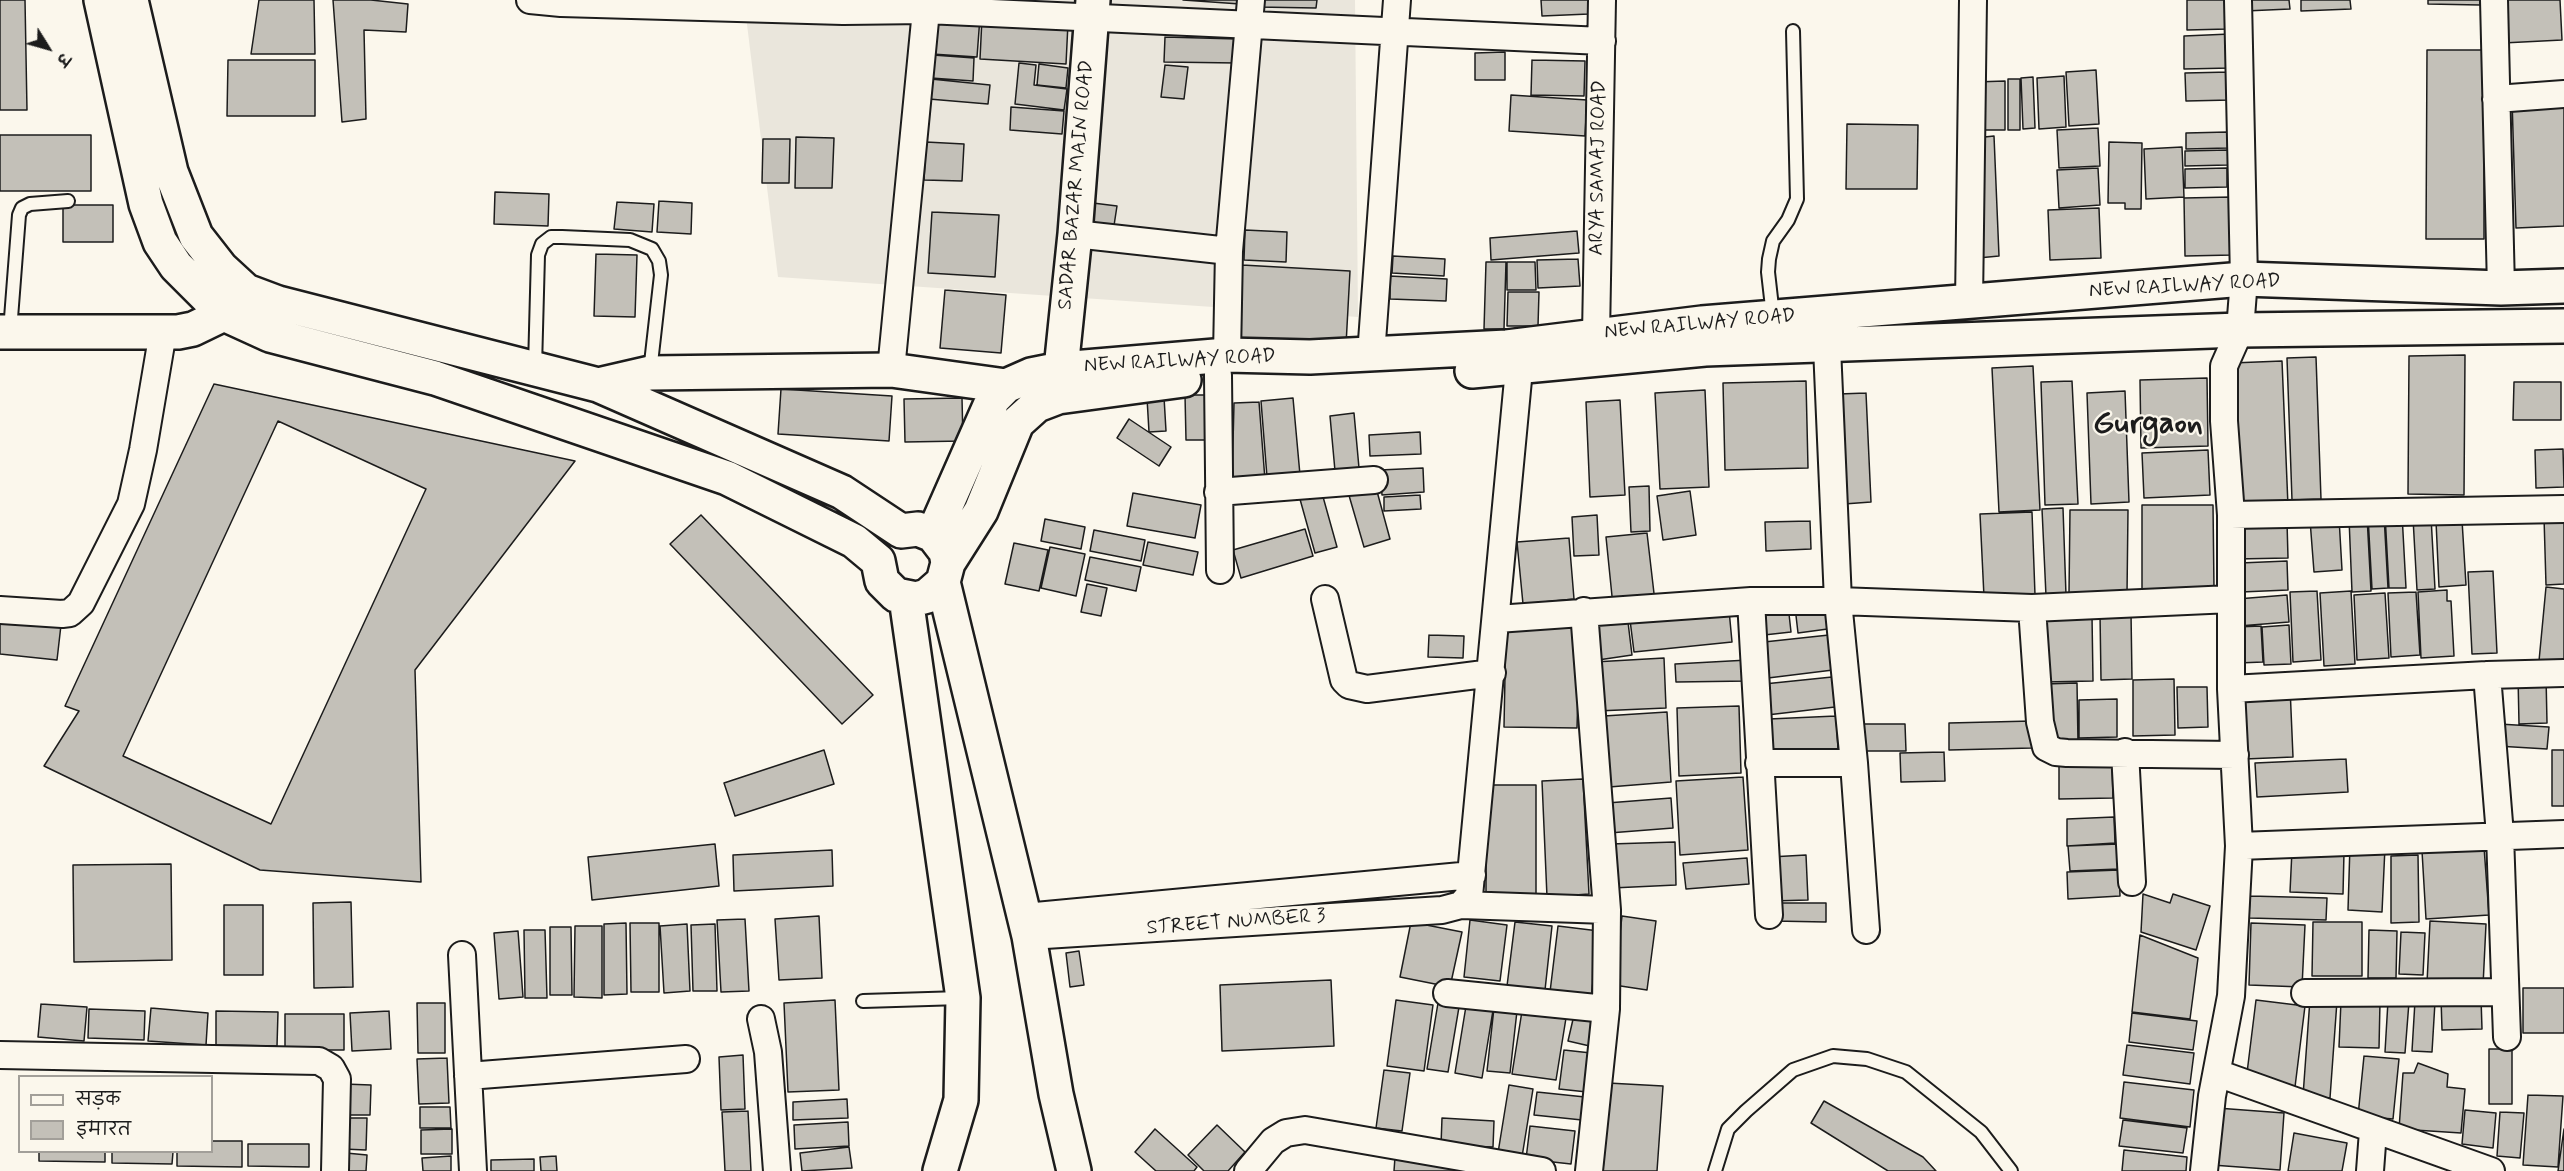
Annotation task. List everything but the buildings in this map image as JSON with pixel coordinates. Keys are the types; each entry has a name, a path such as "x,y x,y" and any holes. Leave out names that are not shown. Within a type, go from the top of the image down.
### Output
{"main road":[{"path":"101,0 146,204 160,242 176,266 224,314 270,335 435,378 727,478 854,541 878,561 882,580 888,589 906,598 927,596 942,560 993,399 1006,386"},
{"path":"131,0 171,172 196,236 221,268 246,291 278,303 534,371 598,385 814,478 842,492 901,531 918,529 942,560 1027,927 1056,1094 1074,1171"},
{"name":"SADAR BAZAR MAIN ROAD","path":"1061,369 1075,234 1092,9"},
{"name":"NEW RAILWAY ROAD","path":"1006,386 1031,375 1061,369 1223,365 1507,347 1702,323 2244,279 2501,288 2564,286"},
{"path":"5,332 163,332 193,329 224,314"},
{"name":"NEW RAILWAY ROAD","path":"942,560 981,511 1017,423 1037,405 1058,397 1223,365 1403,375 1519,369 1705,349 1827,347 2240,330 2564,326"},
{"path":"598,385 650,373 891,370 1006,386"},
{"path":"906,598 963,998 961,1100 940,1171"}],"street":[{"path":"530,0 1250,12 1395,33 1602,41"},
{"path":"1371,355 1397,0"},
{"name":"ARYA SAMAJ ROAD","path":"1596,335 1602,0"},
{"path":"1968,303 1973,0"},
{"path":"2204,1171 2217,1073 2231,996 2239,846 2231,689 2231,515 2224,421 2224,366 2240,330 2244,279 2238,0"},
{"path":"2494,0 2501,288"},
{"path":"891,370 927,5"},
{"path":"1220,570 1218,492 1229,251 1250,12"},
{"path":"2496,99 2564,94"},
{"path":"1075,234 1229,251"},
{"path":"0,610 62,614 70,613 81,603 131,504 143,450 163,332"},
{"path":"1827,347 1838,601 1854,763 1866,930"},
{"path":"1451,907 1469,896 1472,875 1519,369"},
{"path":"1218,492 1374,480"},
{"path":"2231,515 2564,509"},
{"path":"1325,599 1344,680 1349,685 1366,689 1492,673"},
{"path":"1497,619 1584,611 1751,602 1838,601 2032,608 2231,599"},
{"path":"1751,602 1769,915"},
{"path":"2032,608 2040,722 2046,747 2067,753 2235,754"},
{"path":"1584,611 1607,910 1606,1008 1588,1171"},
{"path":"2231,689 2487,675 2564,674"},
{"path":"2487,675 2500,836 2507,1037"},
{"path":"2125,752 2132,882"},
{"path":"1759,763 1854,763"},
{"path":"2239,846 2564,834"},
{"path":"1027,927 1472,875"},
{"name":"STREET NUMBER 3","path":"1027,927 1451,907 1607,910"},
{"path":"462,955 473,1171"},
{"path":"2305,993 2505,992"},
{"path":"1447,993 1606,1008"},
{"path":"761,1019 768,1052 777,1171"},
{"path":"0,1055 319,1061 331,1068 337,1079 335,1171"},
{"path":"468,1076 686,1059"},
{"path":"2217,1073 2373,1131 2490,1171"},
{"path":"1248,1171 1273,1141 1286,1133 1305,1130 1542,1171"},
{"path":"2370,1171 2373,1131"}],"lane":[{"path":"1773,318 1768,272 1769,259 1773,241 1788,220 1797,199 1793,31"},
{"path":"5,332 18,222 22,208 30,204 68,201"},
{"path":"534,371 538,255 542,244 550,237 562,237 630,240 652,249 659,261 662,275 650,373"},
{"path":"863,1001 963,998"},
{"path":"1715,1171 1728,1130 1746,1111 1792,1070 1833,1056 1867,1059 1906,1072 1981,1132 2011,1171"}],"shaded area":[{"path":"744,0 1355,0 1358,317 778,277"}],"district":[{"name":"Gurgaon","path":"2148,425"}]}
